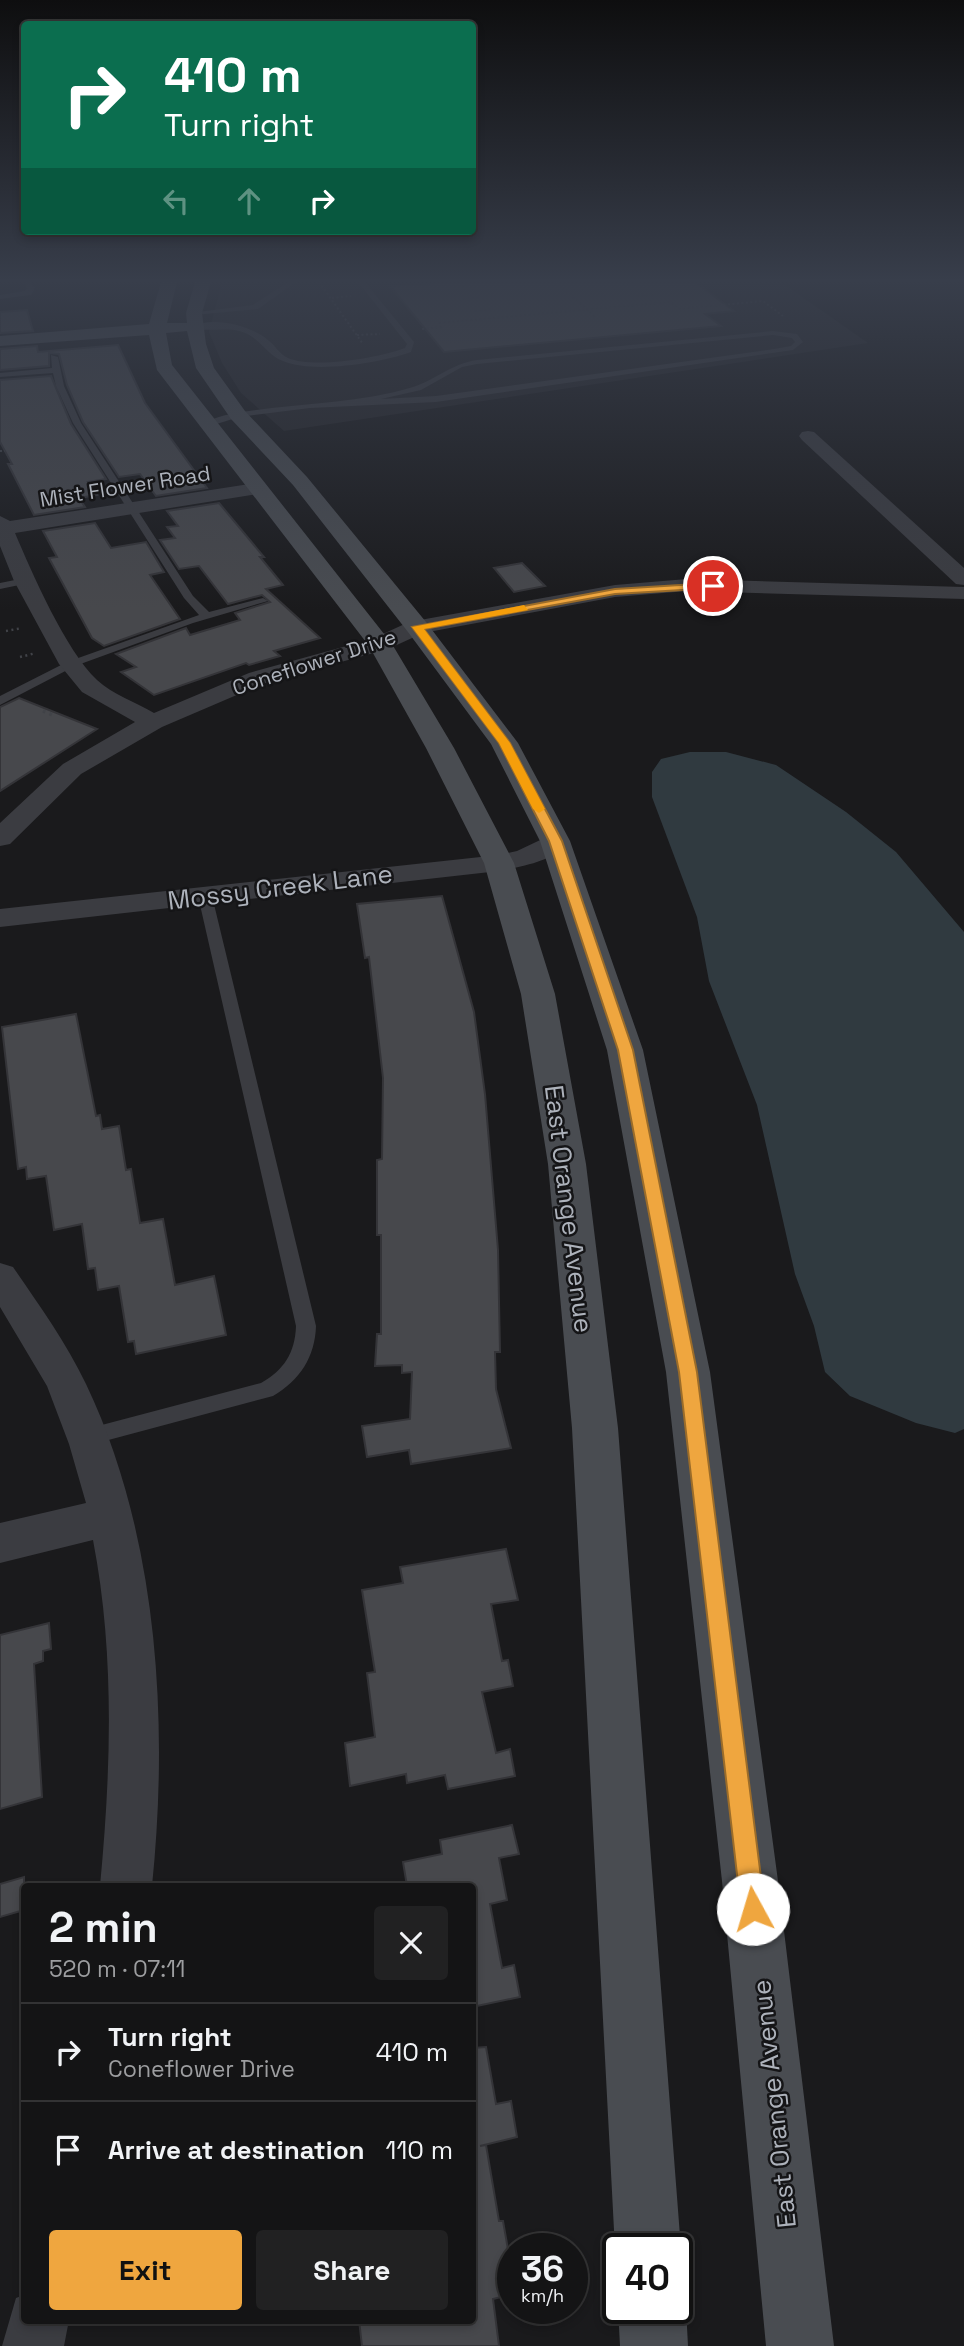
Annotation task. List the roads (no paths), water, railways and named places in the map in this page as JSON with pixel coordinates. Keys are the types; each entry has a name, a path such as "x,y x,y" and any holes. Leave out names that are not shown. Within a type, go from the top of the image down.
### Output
{"street":[{"name":"East Orange Avenue","path":"182,391 380,644 440,748 499,863 538,994 568,1164 595,1428 647,2233"},
{"name":"East Orange Avenue","path":"221,391 238,415 300,481 417,627 505,743 555,841 625,1050 688,1372 750,1881 800,2346"},
{"path":"808,436 964,579"},
{"name":"Mist Flower Road","path":"1,527 256,489"},
{"path":"1,527 25,581 71,664 90,687 153,722"},
{"name":"Coneflower Drive","path":"0,838 72,769 153,722 257,678 380,644 417,627 615,592 687,585 964,593"},
{"path":"362,621 417,627"},
{"name":"Mossy Creek Lane","path":"0,918 499,863 526,857 555,841"},
{"path":"0,1277 66,1385 111,1516 135,1690 134,1810 126,1883"},
{"path":"0,1543 111,1516"},
{"path":"33,2346 37,2324"},
{"path":"653,2324 654,2346"}],"lane":[{"path":"65,391 77,423 130,509 189,598 206,616"},
{"path":"361,401 403,391"},
{"path":"206,424 238,415 361,401 414,400 486,391"},
{"path":"0,586 25,581"},
{"path":"0,701 71,664 206,616 263,601"},
{"path":"86,1437 266,1390 281,1383 292,1371 306,1342 306,1326 205,896"}]}
